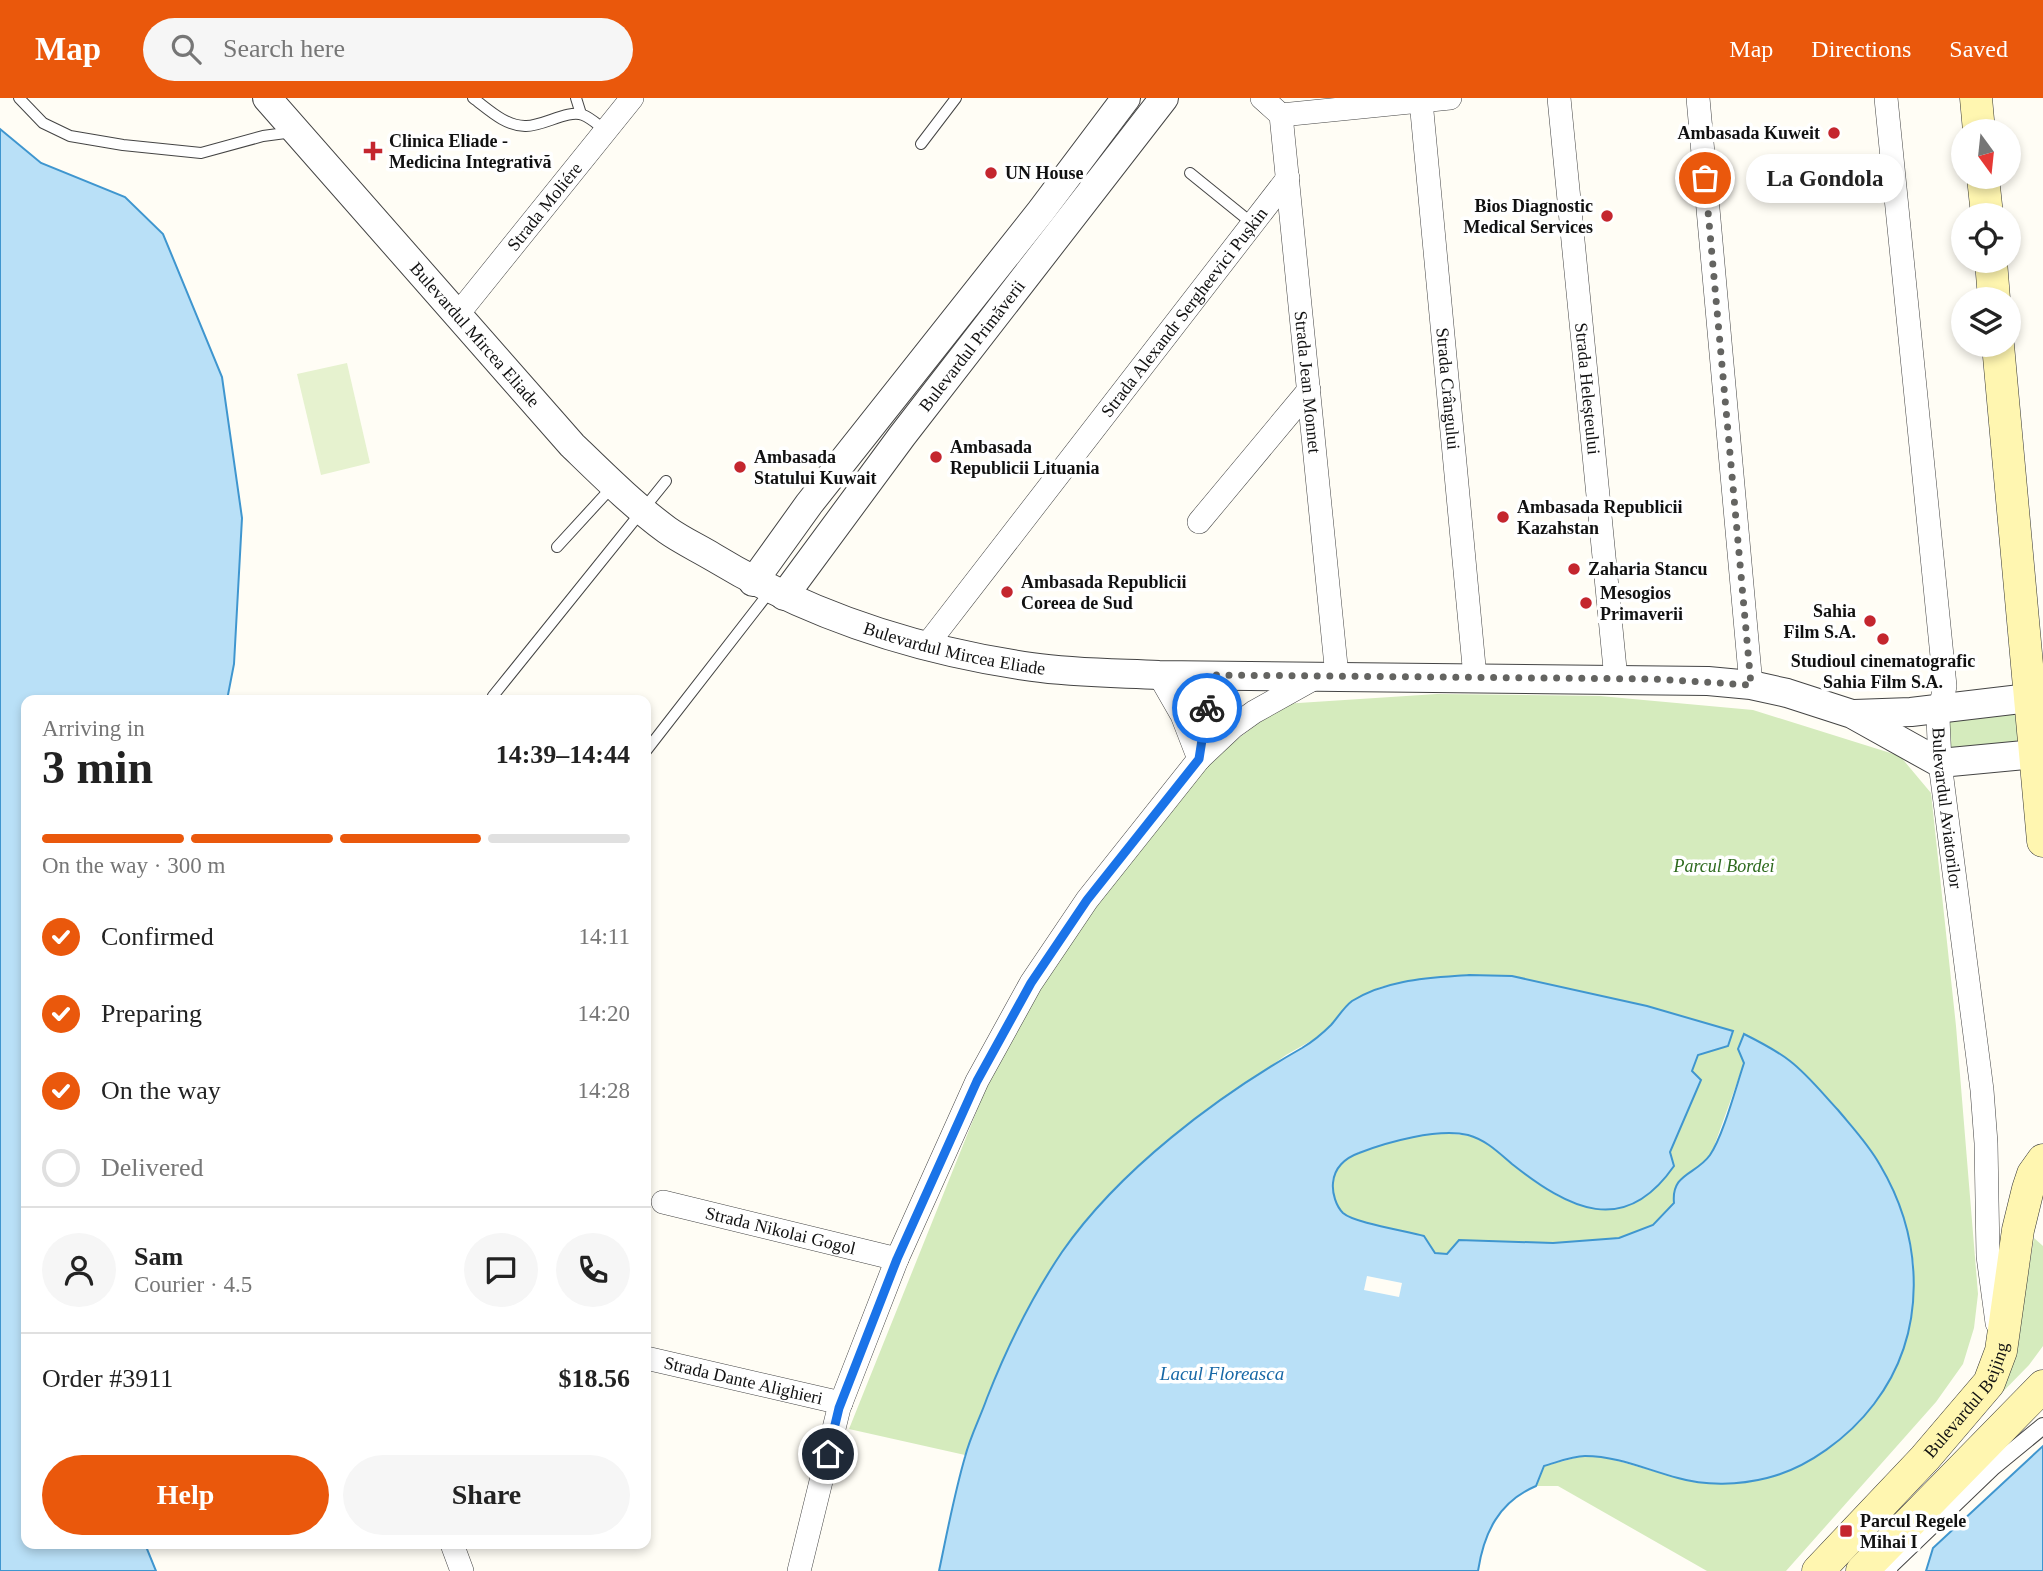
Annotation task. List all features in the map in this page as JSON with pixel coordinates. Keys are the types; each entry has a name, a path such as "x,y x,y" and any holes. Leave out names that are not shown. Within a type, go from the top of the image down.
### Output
{"main road":[{"path":"1976,98 1978,119"},
{"path":"1999,357 2043,841"},
{"name":"Bulevardul Beijing","path":"1818,1571 1925,1458 1975,1403 1989,1383 2001,1351 2018,1230 2033,1174 2043,1160"},
{"path":"2028,1189 2028,1209 2043,1235"},
{"name":"Bulevardul Beijing","path":"1862,1571 2043,1386"}],"street":[{"name":"Bulevardul Mircea Eliade","path":"267,98 572,445 613,485 668,531 769,589 838,618 926,646 1035,667 1159,674 1616,679 1751,685 1787,693 1852,714 1940,763"},
{"name":"Strada Moliére","path":"458,314 632,98"},
{"name":"Bulevardul Primăverii","path":"1052,219 1126,98"},
{"name":"Bulevardul Primăverii","path":"769,589 889,427 1052,219 1164,98"},
{"path":"1262,98 1281,115 1450,98"},
{"name":"Strada Heleșteului","path":"1559,98 1616,679"},
{"path":"1698,98 1751,685"},
{"name":"Bulevardul Aviatorilor","path":"1886,98 1945,686 1937,729 1940,763 1982,1090 1988,1256 2001,1351"},
{"name":"Strada Crângului","path":"1421,101 1475,677"},
{"name":"Strada Jean Monnet","path":"1281,115 1309,390 1327,676"},
{"name":"Strada Alexandr Sergheevici Pușkin","path":"926,646 1288,178"},
{"path":"1199,522 1309,390"},
{"path":"1159,674 1182,715 1199,759"},
{"path":"1199,759 1212,675"},
{"path":"799,1571 841,1403 897,1259 977,1081 1031,983 1087,900 1199,759 1233,727 1254,712 1327,676"},
{"name":"Bulevardul Mircea Eliade","path":"1852,714 1939,708 2030,710"},
{"path":"1940,763 2035,754"},
{"name":"Strada Nikolai Gogol","path":"663,1202 897,1259"},
{"name":"Strada Dante Alighieri","path":"651,1360 841,1403"},
{"path":"1888,1571 1891,1565 1993,1467 2043,1426"},
{"path":"454,1549 462,1571"}],"lane":[{"path":"19,98 43,123 70,136 122,145 201,153 263,136 296,132"},
{"path":"473,98 500,118 525,127 573,113 581,114 606,130"},
{"path":"576,98 581,114"},
{"path":"921,144 956,98"},
{"path":"1190,173 1253,224"},
{"path":"494,695 666,481"},
{"path":"558,547 613,485"},
{"path":"651,744 769,589"}],"green space":[{"path":"347,363 370,463 321,475 297,374"},
{"name":"Parcul Bordei","path":"1437,694 1600,696 1753,710 1900,756 1931,793 1956,1026 1978,1294 1974,1328 1963,1364 1936,1402 1786,1571 1707,1571 1558,1486 1536,1486 1544,1466 1583,1456 1604,1457 1681,1479 1738,1483 1768,1478 1795,1467 1827,1448 1860,1422 1913,1310 1914,1264 1905,1222 1893,1189 1879,1163 1744,1063 1712,1152 1674,1203 1653,1225 1619,1238 1584,1241 1553,1243 1459,1240 1447,1254 1435,1253 1424,1236 1348,1216 1338,1206 1333,1190 1335,1173 1343,1162 1355,1154 1384,1144 1438,1134 1456,1134 1485,1142 1549,1191 1577,1204 1608,1209 1625,1207 1670,1152 1701,1080 1692,1071 1698,1055 1727,1046 1668,1014 1647,1006 1469,975 1380,987 1350,1002 1329,1028 1286,1055 1193,1122 1157,1150 1103,1200 1063,1252 1025,1313 965,1455 849,1429 998,1058 1048,967 1177,794 1226,748 1283,704"},
{"path":"2014,714 2018,718 2019,739 2011,744 1951,749 1947,744 1947,721"},
{"path":"2034,1238 2043,1246 2043,1346 2029,1365 1985,1410 2020,1322"}],"water":[{"path":"0,129 41,163 125,197 163,234 222,377 242,518 234,664 228,695 21,695 21,1549 147,1549 156,1571 0,1571"},
{"name":"Lacul Floreasca","path":"1469,975 1512,976 1647,1006 1733,1031 1728,1046 1698,1055 1692,1071 1701,1080 1670,1152 1674,1166 1655,1188 1636,1202 1616,1209 1596,1209 1554,1193 1492,1147 1474,1137 1442,1133 1413,1137 1354,1155 1338,1168 1333,1187 1336,1203 1343,1213 1369,1223 1424,1236 1435,1253 1447,1254 1459,1240 1553,1243 1619,1238 1653,1225 1674,1203 1674,1193 1680,1180 1704,1162 1715,1147 1744,1063 1738,1049 1744,1034 1790,1061 1838,1110 1876,1158 1895,1194 1905,1224 1912,1254 1914,1286 1911,1317 1904,1347 1892,1376 1864,1416 1826,1450 1798,1467 1746,1482 1723,1484 1688,1481 1621,1461 1585,1456 1544,1466 1536,1486 1512,1501 1495,1520 1484,1544 1478,1571 939,1571 967,1450 1020,1323 1062,1252 1111,1192 1203,1112 1313,1040 1331,1025 1352,1001 1394,984"},
{"path":"2043,1446 2043,1571 1926,1571 1933,1548"}],"pier":[{"path":"1367,1276 1402,1283 1399,1297 1364,1290"}],"way so far":[{"path":"1207,708 1212,675 1654,679 1751,685 1705,178"}],"place":[{"name":"Ambasada Kuweit","path":"1834,133"},
{"name":"Clinica Eliade - Medicina Integrativă","path":"373,151"},
{"name":"UN House","path":"991,173"},
{"name":"La Gondola","path":"1705,178"},
{"name":"Bios Diagnostic Medical Services","path":"1607,216"},
{"name":"Ambasada Republicii Lituania","path":"936,457"},
{"name":"Ambasada Statului Kuwait","path":"740,467"},
{"name":"Ambasada Republicii Kazahstan","path":"1503,517"},
{"name":"Zaharia Stancu","path":"1574,569"},
{"name":"Ambasada Republicii Coreea de Sud","path":"1007,592"},
{"name":"Mesogios Primaverii","path":"1586,603"},
{"name":"Sahia Film S.A.","path":"1870,621"},
{"name":"Studioul cinematografic Sahia Film S.A.","path":"1883,639"},
{"name":"Parcul Regele Mihai I","path":"1846,1531"}],"route":[{"path":"828,1454 839,1408 897,1259 977,1081 1031,983 1087,900 1199,759 1207,708"}]}
